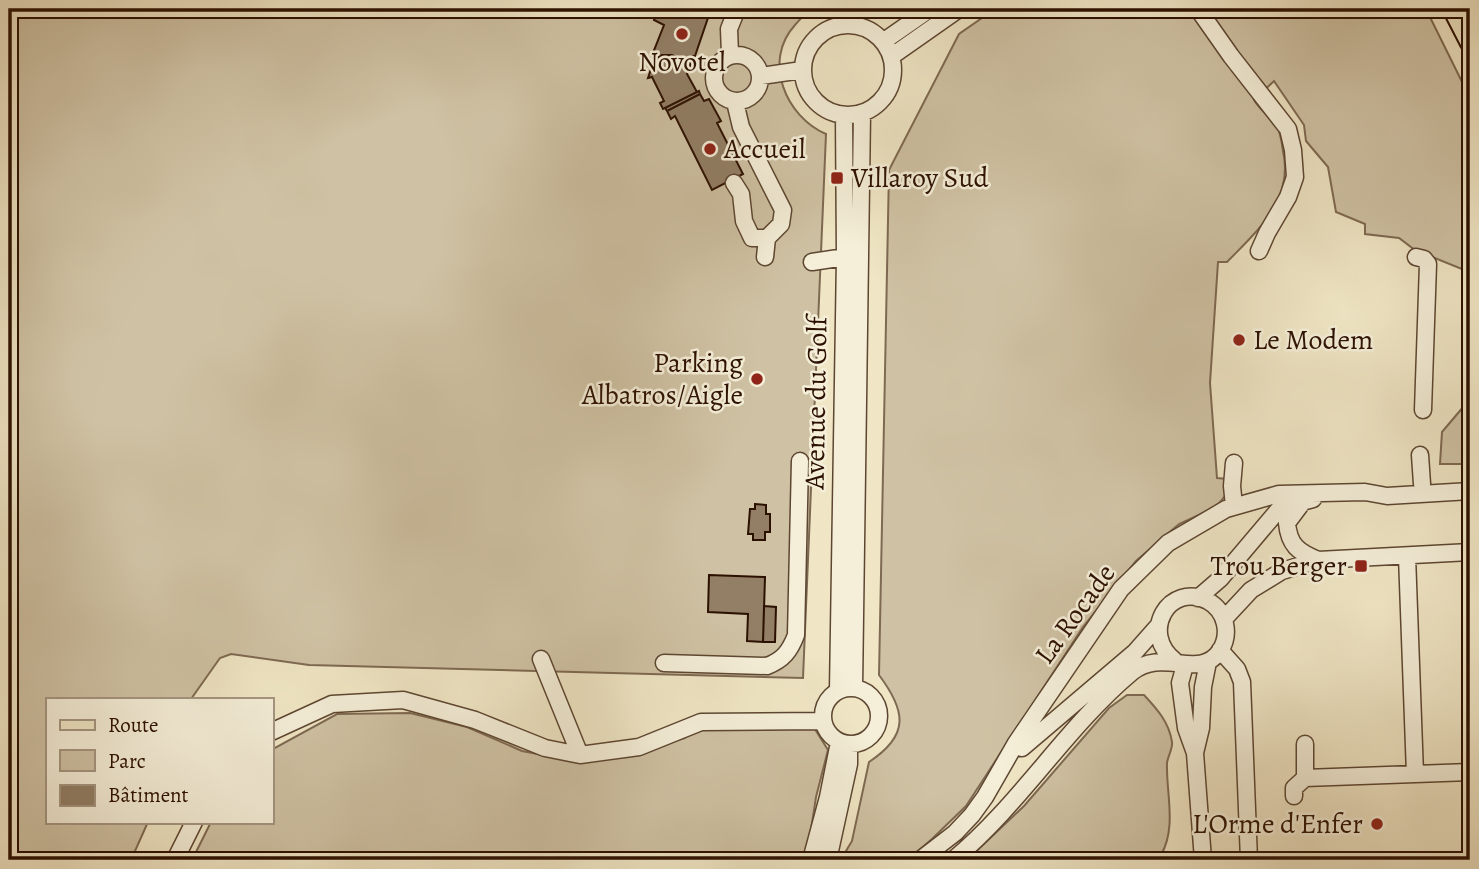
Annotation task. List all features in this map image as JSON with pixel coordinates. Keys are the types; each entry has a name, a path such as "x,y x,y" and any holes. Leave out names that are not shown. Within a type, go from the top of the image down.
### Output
{"main road":[{"path":"1453,9 1470,42"}],"street":[{"path":"730,54 730,29 737,9"},
{"path":"884,41 930,9"},
{"path":"892,56 959,9"},
{"path":"1198,9 1288,129 1295,177 1288,197 1259,251"},
{"path":"1466,9 1470,17"},
{"path":"842,24 872,30 884,41 892,56 892,84 875,107 862,113 844,115 819,105 810,94 802,70 806,52 814,39 827,29 842,24"},
{"path":"730,54 744,55 756,63 761,76 758,89 748,99 734,102 722,97 714,86 713,73 719,61 730,54"},
{"path":"761,76 802,70"},
{"path":"734,102 741,127 783,210 781,224 767,238 765,257"},
{"name":"Avenue du Golf","path":"846,690 862,113"},
{"name":"Avenue du Golf","path":"844,115 846,690"},
{"path":"734,183 741,194 744,222 751,238 767,238"},
{"path":"813,262 845,257"},
{"path":"1416,257 1424,259 1428,264 1423,410"},
{"path":"1420,456 1422,484"},
{"path":"664,663 767,666 777,662 792,646 796,635 800,461"},
{"path":"1234,463 1234,506"},
{"name":"La Rocade","path":"1364,492 1387,485 1470,483"},
{"name":"La Rocade","path":"985,797 1016,743 1121,589 1168,543 1234,506 1279,494 1364,492 1387,495 1470,491"},
{"name":"La Rocade","path":"1198,597 1220,579 1280,508 1329,494"},
{"path":"1302,503 1287,523 1288,536 1293,546 1318,560"},
{"path":"1224,619 1251,590 1282,570 1318,560 1470,552"},
{"path":"1407,556 1415,774"},
{"path":"953,860 1009,806 1092,710 1130,674 1150,663 1180,663 1197,665 1208,662 1220,650 1225,640 1224,619 1214,605 1198,597 1187,597 1168,607 1158,626 1161,646 1180,663 1186,728 1195,753 1203,860"},
{"name":"La Rocade","path":"919,860 955,833 1023,746 1135,652 1158,626"},
{"path":"1220,650 1237,669 1242,682 1249,860"},
{"path":"541,659 580,755"},
{"path":"1195,753 1201,728 1203,687 1208,662"},
{"path":"273,731 332,704 403,700 475,720 545,748 580,755 639,747 701,722 823,721 826,730 844,743 860,743 869,738 878,721 879,712 875,702 863,691 846,690"},
{"name":"Avenue du Golf","path":"823,721 823,711 828,699 846,690"},
{"path":"811,860 844,743"},
{"path":"828,860 849,764 844,743"},
{"path":"1305,744 1305,778"},
{"path":"1294,796 1294,788 1305,778 1470,772"},
{"path":"175,860 193,824"}],"green space":[{"path":"9,9 816,9 802,17 795,25 785,39 780,55 783,87 790,102 812,126 826,134 803,678 309,665 231,654 220,658 192,698 46,698 46,824 147,824 131,860 9,860"},
{"path":"995,9 1426,9 1470,98 1470,293 1462,269 1415,250 1399,238 1365,234 1365,224 1336,212 1328,167 1306,141 1304,125 1274,81 1254,100 1279,130 1285,169 1283,185 1271,213 1261,226 1227,262 1218,262 1210,383 1217,478 1228,479 1226,495 1216,507 1179,524 1136,561 1083,627 966,806 932,839 911,857 902,860 845,860 843,856 852,841 869,762 892,742 900,722 895,700 879,675 889,170 959,34"},
{"path":"1470,327 1470,464 1440,464 1442,432 1464,406"},
{"path":"1127,695 1144,695 1162,716 1170,735 1172,744 1167,763 1170,821 1169,833 1161,855 1164,860 967,860 1024,806 1109,708"},
{"path":"410,713 467,727 522,751 574,761 626,754 685,738 686,735 718,725 813,726 828,750 816,797 807,856 797,860 192,860 210,824 273,824 273,749 337,714"}],"building":[{"name":"Novotel","path":"658,9 711,9 689,69 672,55 662,55 654,60 656,54 653,53 664,25 654,20"},
{"path":"662,55 675,56 683,62 689,69 687,74 697,92 663,109 660,103 664,101 652,77 648,78 654,60"},
{"path":"699,91 700,94 667,111 665,108"},
{"name":"Accueil","path":"700,94 704,101 709,99 721,121 717,123 743,174 712,190 675,116 671,119 667,111"},
{"path":"755,504 766,505 766,514 770,514 770,532 765,532 765,540 753,540 753,534 748,534 750,509 755,509"},
{"path":"709,575 765,577 763,642 747,641 748,614 708,612"},
{"path":"764,606 776,607 775,642 763,642"}],"place":[{"name":"Novotel","path":"682,34"},
{"name":"Accueil","path":"710,149"},
{"name":"Villaroy Sud","path":"837,178"},
{"name":"Le Modem","path":"1239,340"},
{"name":"Parking Albatros/Aigle","path":"757,379"},
{"name":"Trou Berger","path":"1361,566"},
{"name":"L'Orme d'Enfer","path":"1377,824"}]}
